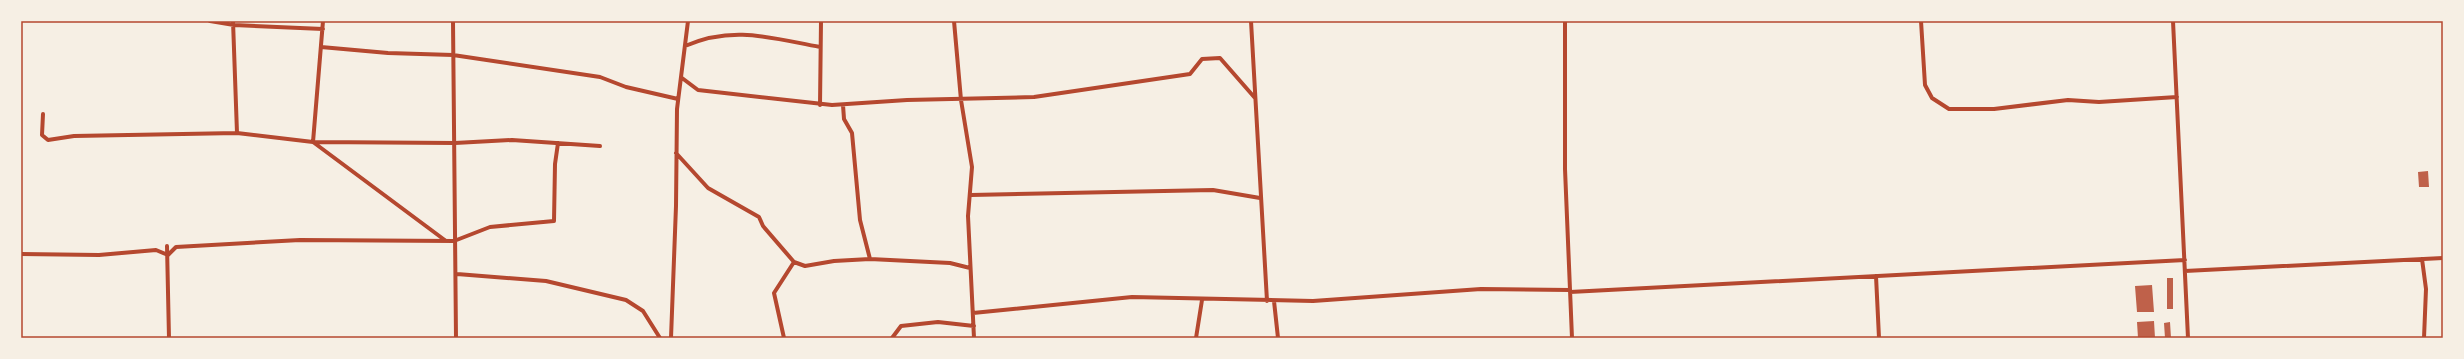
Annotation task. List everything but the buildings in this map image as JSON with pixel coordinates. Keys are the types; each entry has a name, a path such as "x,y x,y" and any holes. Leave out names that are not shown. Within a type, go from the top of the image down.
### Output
{"street":[{"path":"210,21 323,29"},
{"path":"313,142 323,21"},
{"path":"453,21 455,143 454,241 457,274 456,338"},
{"path":"671,338 678,99 682,78 688,21"},
{"path":"820,105 821,21"},
{"path":"954,21 961,100 972,167 968,216 974,338"},
{"path":"1251,21 1267,301"},
{"path":"1565,21 1565,169 1572,338"},
{"path":"1921,21 1925,85 1932,98 1950,109 1994,109 2068,100 2099,102 2178,97"},
{"path":"2173,21 2178,97 2188,338"},
{"path":"234,23 237,133"},
{"path":"685,46 706,37 752,34 820,47"},
{"path":"321,47 388,53 453,55 600,77 626,87 678,99"},
{"path":"682,78 698,90 820,105 843,105 907,100 961,100 1034,97 1190,74 1202,60 1220,58 1255,98"},
{"path":"843,105 844,120 852,133 860,220 870,260"},
{"path":"43,114 42,135 44,139 48,140 74,136 237,133 313,142 455,143 512,140 600,146"},
{"path":"313,142 446,241"},
{"path":"168,255 176,246 300,240 454,241 490,227 554,221 555,164 558,143"},
{"path":"676,153 708,188 759,217 763,226 794,262 805,266 834,261 870,260 950,263 970,268"},
{"path":"970,195 1213,190 1260,198"},
{"path":"167,246 169,338"},
{"path":"21,254 99,255 156,250 168,255"},
{"path":"2185,272 2443,258"},
{"path":"2422,259 2426,289 2424,338"},
{"path":"973,313 1132,297 1267,301 1377,298 1481,289 1570,291 2185,260"},
{"path":"784,338 774,293 794,262"},
{"path":"457,274 546,281 626,300 643,311 660,338"},
{"path":"1876,276 1879,338"},
{"path":"1196,338 1202,300"},
{"path":"1274,301 1278,338"},
{"path":"892,338 901,326 938,322 974,326"}]}
